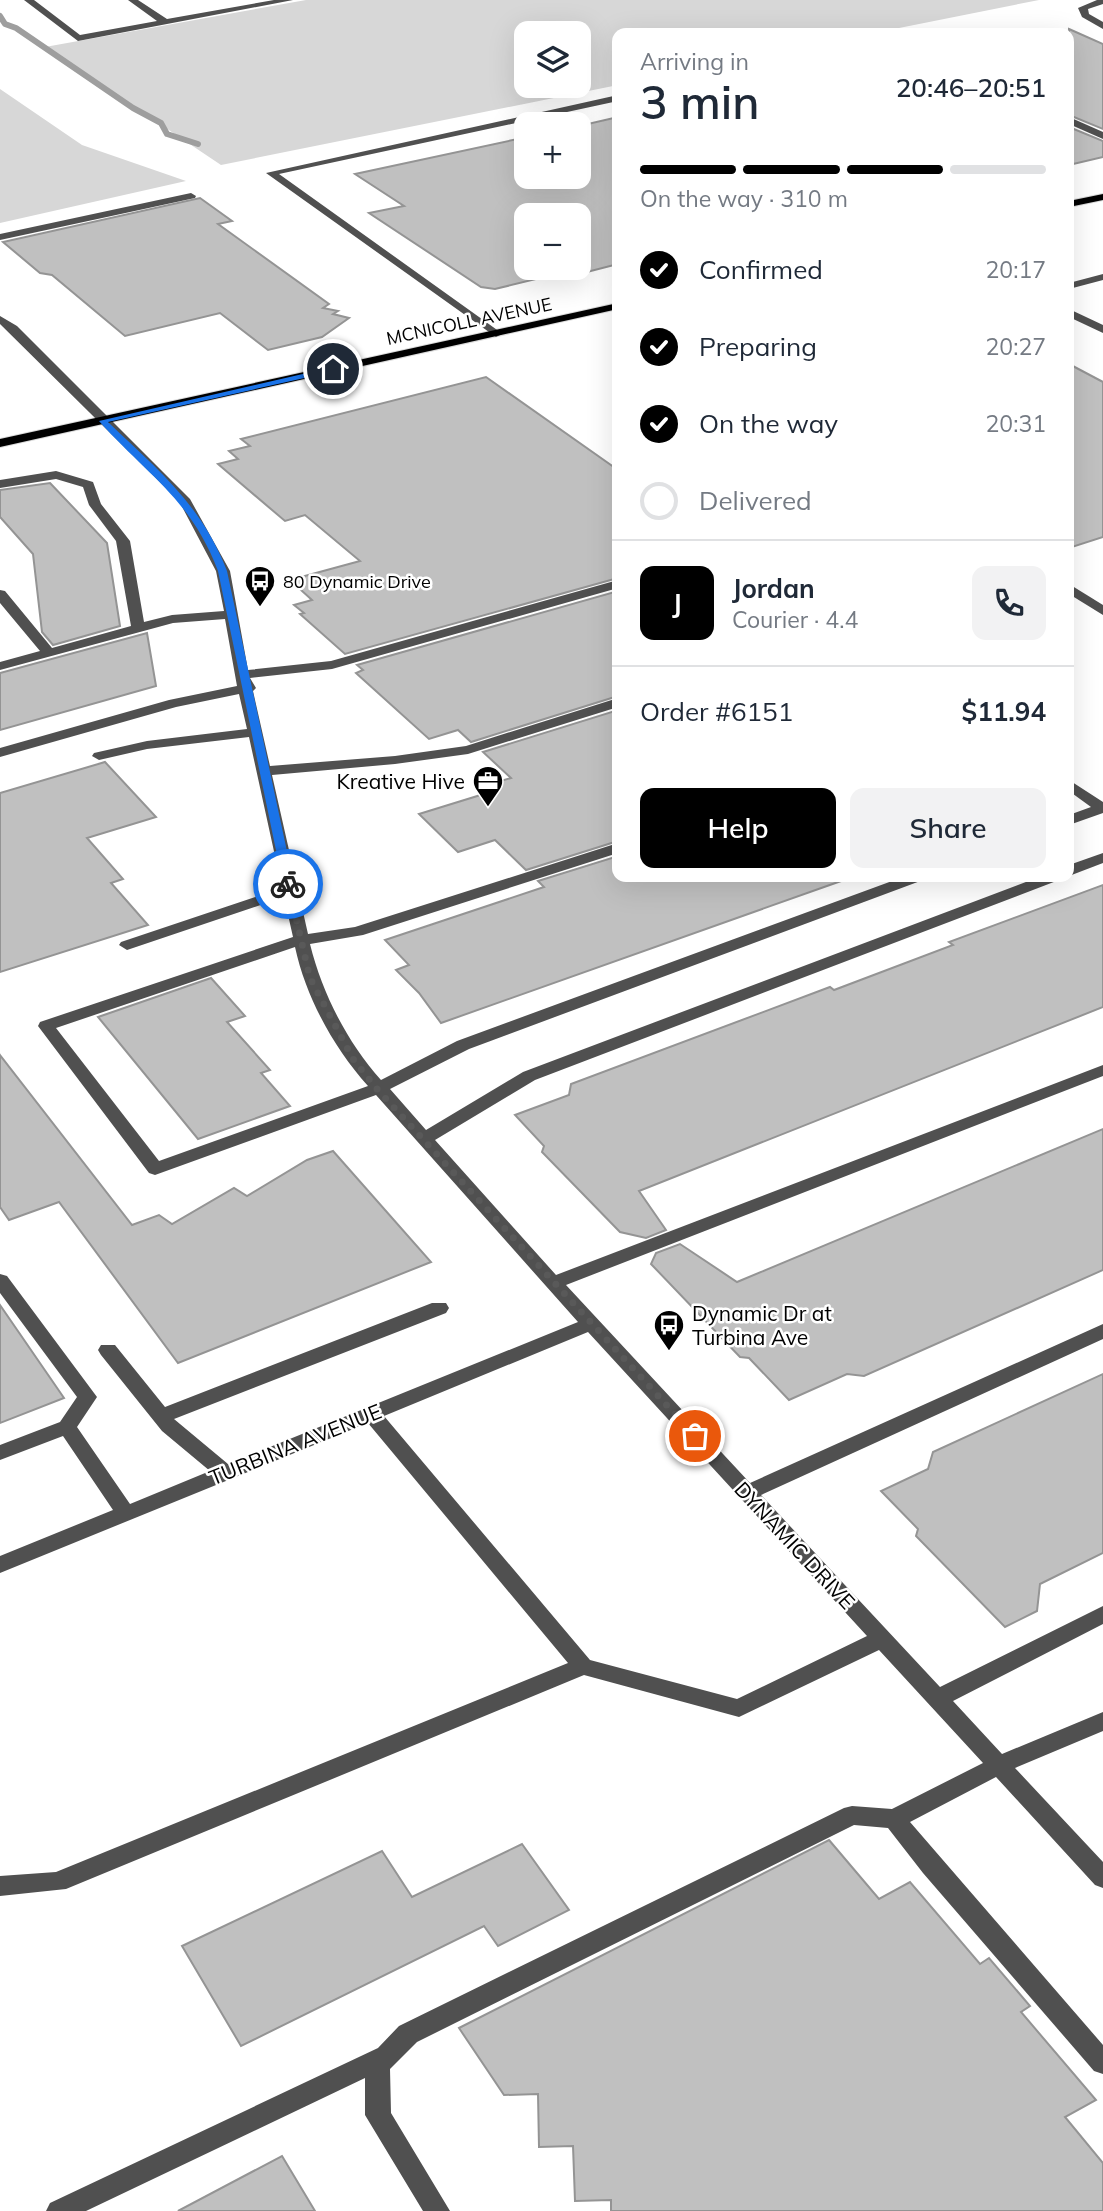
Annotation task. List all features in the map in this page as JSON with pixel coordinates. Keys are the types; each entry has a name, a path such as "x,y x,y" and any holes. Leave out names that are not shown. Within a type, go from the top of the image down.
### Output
{"main road":[{"path":"1074,203 1103,197"},
{"name":"MCNICOLL AVENUE","path":"0,443 612,307"}],"street":[{"path":"27,0 78,38 256,3 289,0"},
{"path":"132,0 165,22"},
{"path":"1103,1 1083,8 1085,15 1103,26"},
{"path":"496,334 271,173 612,99"},
{"path":"1074,122 1103,135"},
{"path":"0,237 191,196"},
{"path":"1074,285 1103,277"},
{"path":"1074,315 1103,330"},
{"name":"DYNAMIC DRIVE","path":"0,319 13,328 103,421 184,499 215,552 222,571 310,978 353,1059 377,1089 590,1324 1103,1878"},
{"path":"0,331 13,328"},
{"path":"0,484 50,473 74,476 89,485 95,505 123,541 138,629"},
{"path":"0,753 174,703 332,665 612,586"},
{"path":"1074,591 1103,611"},
{"path":"0,594 49,653"},
{"path":"0,666 172,619 230,615"},
{"path":"266,771 395,760 468,750 612,704"},
{"path":"99,756 147,745 256,732"},
{"path":"1074,788 1102,808 1074,818"},
{"path":"612,850 357,932 301,940 46,1026 155,1169 377,1089 463,1045 903,882"},
{"path":"1074,869 1103,858"},
{"path":"423,1139 529,1076 1040,882"},
{"path":"127,945 290,890"},
{"path":"553,1283 1103,1070"},
{"path":"0,1280 87,1396 67,1427 0,1453"},
{"path":"160,1416 439,1308"},
{"name":"TURBINA AVENUE","path":"0,1565 590,1324"},
{"path":"747,1493 1103,1331"},
{"path":"108,1350 160,1416 224,1472"},
{"path":"371,1413 583,1666 739,1708 881,1639"},
{"path":"67,1427 125,1513"},
{"path":"939,1698 1103,1614"},
{"path":"0,1886 58,1882 583,1666"},
{"path":"437,2211 378,2115 377,2065 408,2034 852,1815 894,1819 999,1765 1103,1721"},
{"path":"894,1819 931,1866 1103,2063"},
{"path":"59,2211 386,2056"}],"shaded area":[{"path":"306,0 1039,0 899,28 612,28 612,86 591,90 591,21 514,21 514,98 553,98 221,165 45,47"},
{"path":"0,89 82,145 186,181 0,223"}],"building":[{"path":"1074,31 1103,44 1103,129 1074,117"},
{"path":"612,118 612,266 591,271 591,203 514,203 514,280 532,280 495,289 481,287 369,213 404,206 355,174 514,140 514,189 591,189 591,123"},
{"path":"1074,129 1103,141 1103,157 1074,164"},
{"path":"200,198 232,221 218,224 329,304 323,308 338,311 333,314 349,318 322,337 268,350 220,313 125,336 52,275 40,273 3,242"},
{"path":"1074,367 1103,382 1103,537 1074,546"},
{"path":"486,377 612,466 612,580 345,654 300,614 304,613 294,605 312,600 290,580 360,561 305,515 285,521 218,464 238,459 229,451 250,446 241,439"},
{"path":"50,483 107,543 120,626 53,645 42,632 33,554 0,517 0,490"},
{"path":"612,593 612,698 471,742 458,730 429,739 356,673 363,670 357,665"},
{"path":"147,633 156,686 0,730 0,673"},
{"path":"612,712 612,843 526,870 495,840 458,852 419,814 487,793 480,787 511,778 483,752"},
{"path":"105,762 156,817 87,838 123,879 111,883 148,925 0,972 0,793"},
{"path":"612,858 612,882 838,882 441,1023 419,993 396,970 409,965 385,940 544,887 538,881"},
{"path":"1103,885 1103,1007 639,1191 666,1230 646,1238 620,1232 542,1152 544,1146 515,1115 569,1095 571,1084 830,987 834,990 953,945 949,942"},
{"path":"211,978 245,1016 227,1022 270,1070 261,1073 290,1106 198,1139 98,1017"},
{"path":"0,1055 132,1225 159,1215 172,1224 234,1188 247,1196 307,1160 333,1151 431,1262 178,1363 59,1202 9,1220 0,1207"},
{"path":"1103,1129 1103,1270 864,1376 847,1374 789,1400 749,1358 740,1357 651,1264 656,1253 680,1244 737,1282"},
{"path":"0,1305 64,1398 0,1423"},
{"path":"1103,1374 1103,1553 1040,1584 1037,1611 1005,1627 916,1536 918,1529 881,1491 928,1469 933,1452"},
{"path":"829,1840 879,1899 910,1882 980,1964 989,1958 1030,2006 1021,2012 1096,2100 1065,2117 1103,2163 1103,2211 611,2211 611,2200 575,2201 573,2146 539,2147 538,2094 504,2095 459,2028"},
{"path":"522,1844 569,1910 498,1946 484,1926 241,2046 182,1946 382,1851 412,1897"},
{"path":"282,2156 315,2211 178,2211"}],"waterway":[{"path":"0,16 5,24 16,28 133,108 161,123 167,134 198,144"}],"way so far":[{"path":"288,884 310,978 353,1059 571,1303 695,1436"}],"place":[{"name":"80 Dynamic Drive","path":"260,608"},
{"name":"Kreative Hive","path":"488,808"},
{"name":"Dynamic Dr at Turbina Ave","path":"669,1352"}],"route":[{"path":"288,884 266,771 242,676 222,571 215,552 184,499 103,421 333,369"}]}
